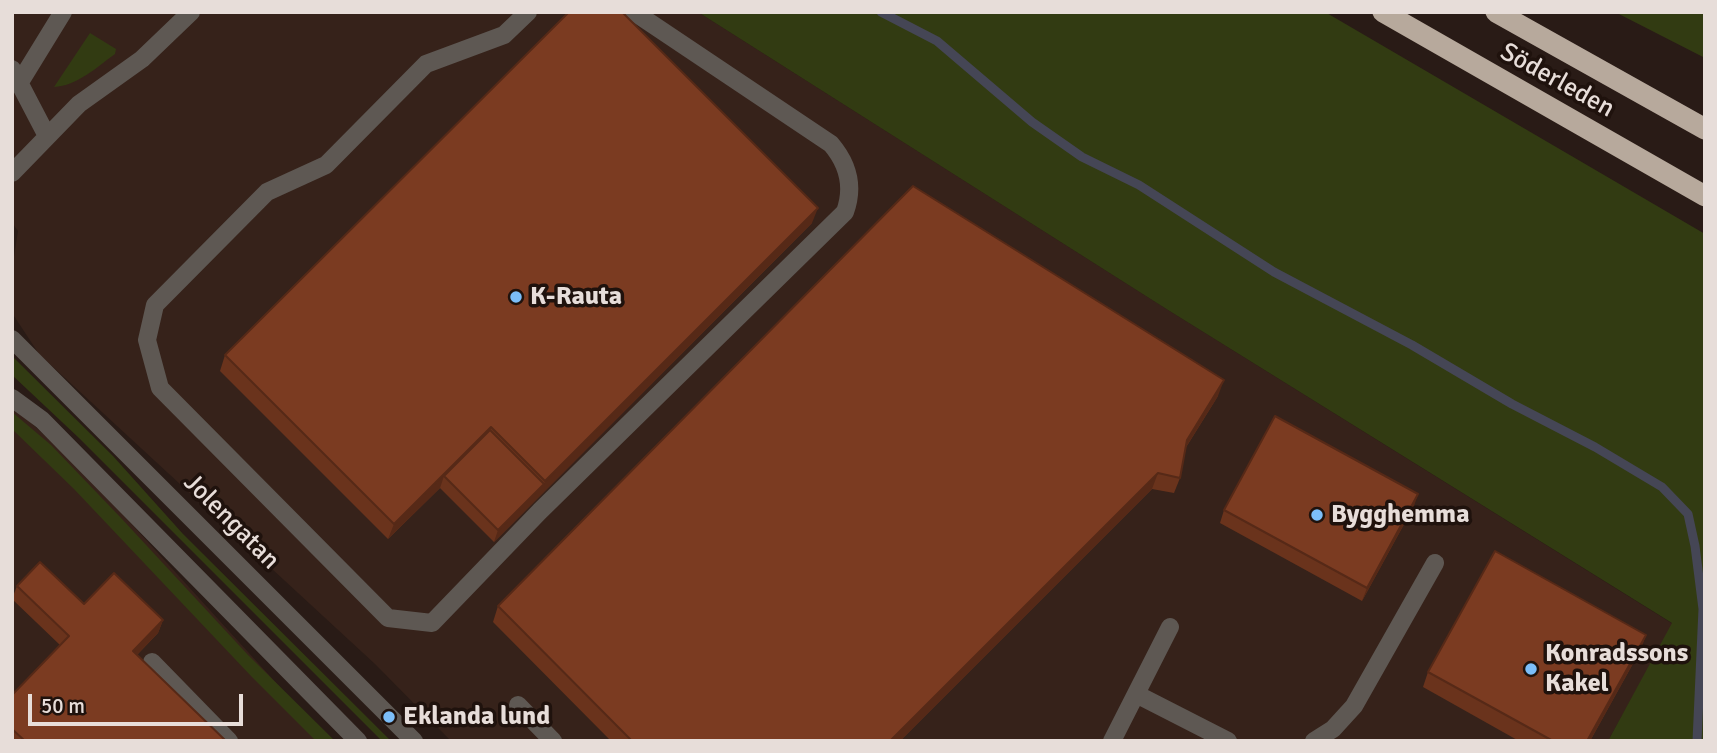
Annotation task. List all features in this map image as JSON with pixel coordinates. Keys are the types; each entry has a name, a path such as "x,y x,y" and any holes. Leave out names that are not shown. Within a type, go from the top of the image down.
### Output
{"highway":[{"name":"Söderleden","path":"1383,12 1705,196"},
{"name":"Söderleden","path":"1496,12 1705,129"}],"street":[{"path":"47,136 16,76 62,12"},
{"path":"12,173 79,104 142,59 191,12"},
{"path":"528,12 504,35 426,64 326,165 267,192 155,304 147,340 160,388 388,618 432,623 540,511 845,212 849,200 848,170 831,144 634,12"},
{"name":"Jolengatan","path":"12,339 414,741"},
{"path":"12,398 42,421 358,741"},
{"path":"1314,741 1333,729 1354,706 1435,563"},
{"path":"1112,741 1170,627"},
{"path":"152,662 229,741"},
{"path":"1136,694 1228,741"},
{"path":"518,705 553,741"}],"shaded area":[{"path":"12,12 698,12 1168,310 1673,624 1608,741 451,741 375,664 39,354 12,313 12,269 18,231 12,223"},
{"path":"12,405 87,475 329,741 12,741"}],"green space":[{"path":"698,12 1325,12 1705,234 1705,741 1608,741 1672,623 1168,310"},
{"path":"1615,12 1705,12 1705,58"},
{"path":"90,33 116,49 115,54 79,80 54,87"},
{"path":"12,356 113,456 183,534 391,741 382,741 79,438 12,375"},
{"path":"12,412 51,445 248,655 335,741 316,741 251,676 74,489 12,429"}],"building":[{"name":"K-Rauta","path":"569,12 622,12 818,208 545,481 491,427 394,524 225,355"},
{"path":"913,186 1224,380 1187,440 1180,478 1158,473 890,741 632,741 498,606"},
{"name":"Bygghemma","path":"1275,416 1418,494 1367,588 1224,510"},
{"path":"490,430 544,484 498,530 444,476"},
{"name":"Konradssons Kakel","path":"1495,551 1646,635 1587,741 1553,741 1428,672"},
{"path":"40,562 84,604 114,573 163,620 133,651 226,741 25,741 12,729 12,695 69,636 17,586"}],"waterway":[{"path":"881,12 937,41 1032,122 1082,157 1139,185 1274,272 1412,345 1662,487 1688,514 1695,546 1703,609 1697,741"}],"place":[{"name":"K-Rauta","path":"516,297"},
{"name":"Bygghemma","path":"1317,515"},
{"name":"Konradssons Kakel","path":"1531,669"},
{"name":"Eklanda lund","path":"389,717"}]}
